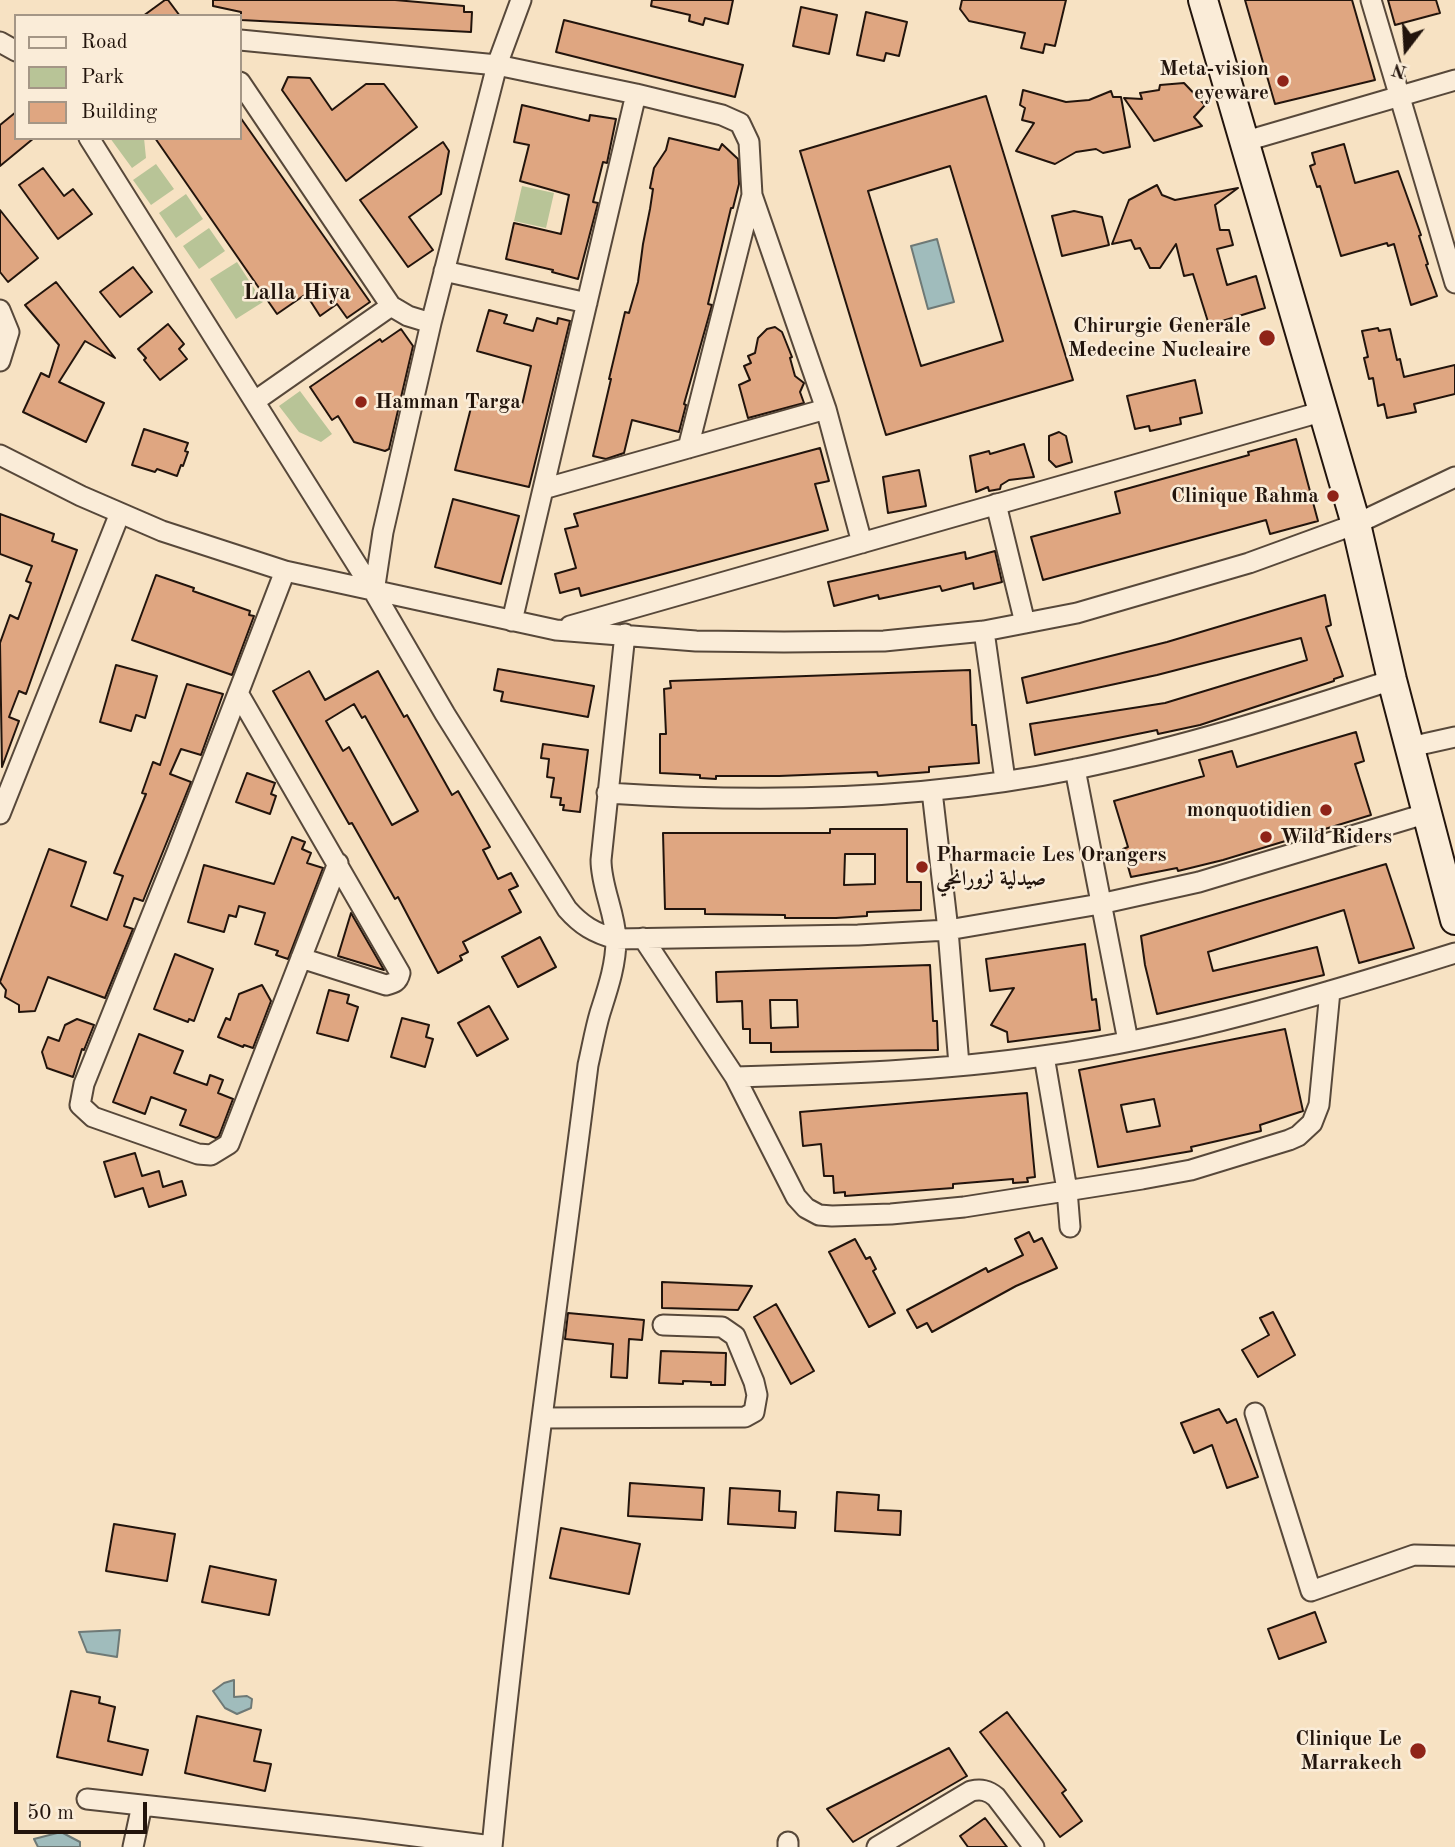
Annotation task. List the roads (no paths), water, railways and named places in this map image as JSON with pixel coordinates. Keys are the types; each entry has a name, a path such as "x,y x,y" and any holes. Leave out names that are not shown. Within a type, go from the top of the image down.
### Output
{"street":[{"path":"374,592 383,532 444,271 497,65 522,0"},
{"path":"1203,0 1356,524 1392,680 1455,919"},
{"path":"1371,0 1455,284"},
{"path":"242,40 497,65 636,94 722,115 740,123 749,142 752,195 826,409 862,542"},
{"path":"1246,141 1455,80"},
{"path":"242,85 391,306 408,316 431,323"},
{"path":"512,621 636,94"},
{"path":"90,140 374,592 452,726 567,909 581,925 616,939 858,935 948,930 1100,904 1199,882 1428,813"},
{"path":"688,448 752,195"},
{"path":"444,271 587,303"},
{"path":"255,401 391,306"},
{"path":"0,310 9,332 0,361"},
{"path":"543,489 826,409"},
{"path":"556,630 1324,411"},
{"path":"0,455 81,496 162,531 285,571 374,592 556,630 696,640 805,642 884,641 984,631 1077,613 1249,563 1356,524 1455,477"},
{"path":"996,505 1025,623"},
{"path":"0,814 120,513"},
{"path":"285,571 84,1084 80,1105 93,1117 198,1154 211,1155 223,1150 229,1144 338,863"},
{"path":"984,631 1005,780"},
{"path":"87,1800 359,1829 492,1847 503,1724 588,1065 612,978 616,939 601,873 625,634"},
{"path":"607,793 659,796 823,796 932,791 1075,769 1248,726 1392,680"},
{"path":"238,692 400,973 399,979 386,985 301,958"},
{"path":"1410,747 1455,737"},
{"path":"1075,769 1128,1041"},
{"path":"932,791 948,930 959,1065"},
{"path":"643,938 735,1077 796,1198 819,1215 891,1214 964,1207 1191,1170 1298,1136 1312,1123 1319,1105 1331,991"},
{"path":"735,1077 834,1074 1044,1056 1128,1041 1331,991 1455,953"},
{"path":"1044,1056 1067,1190 1070,1227"},
{"path":"543,1418 745,1417 754,1412 757,1395 754,1382 735,1336 722,1327 663,1325"},
{"path":"1255,1413 1311,1591 1414,1555 1455,1556"},
{"path":"877,1847 978,1789 996,1797 1034,1847"},
{"path":"133,1847 142,1805"}],"water":[{"path":"937,239 954,302 928,309 911,246"},
{"path":"120,1630 117,1657 87,1652 79,1632"},
{"path":"234,1680 234,1697 247,1696 252,1699 251,1708 237,1714 225,1708 213,1691"},
{"path":"61,1832 80,1842 80,1847 38,1847 34,1839"}],"place":[{"name":"Meta-vision eyeware","path":"1283,81"},
{"name":"Chirurgie Generale Medecine Nucleaire","path":"1267,338"},
{"name":"Hamman Targa","path":"361,402"},
{"name":"Clinique Rahma","path":"1333,496"},
{"name":"monquotidien","path":"1326,810"},
{"name":"Wild Riders","path":"1266,837"},
{"name":"Pharmacie Les Orangers صيدلية لزورانجي","path":"922,867"},
{"name":"Clinique Le Marrakech","path":"1418,1751"}],"district":[{"name":"Lalla Hiya","path":"297,293"}]}
